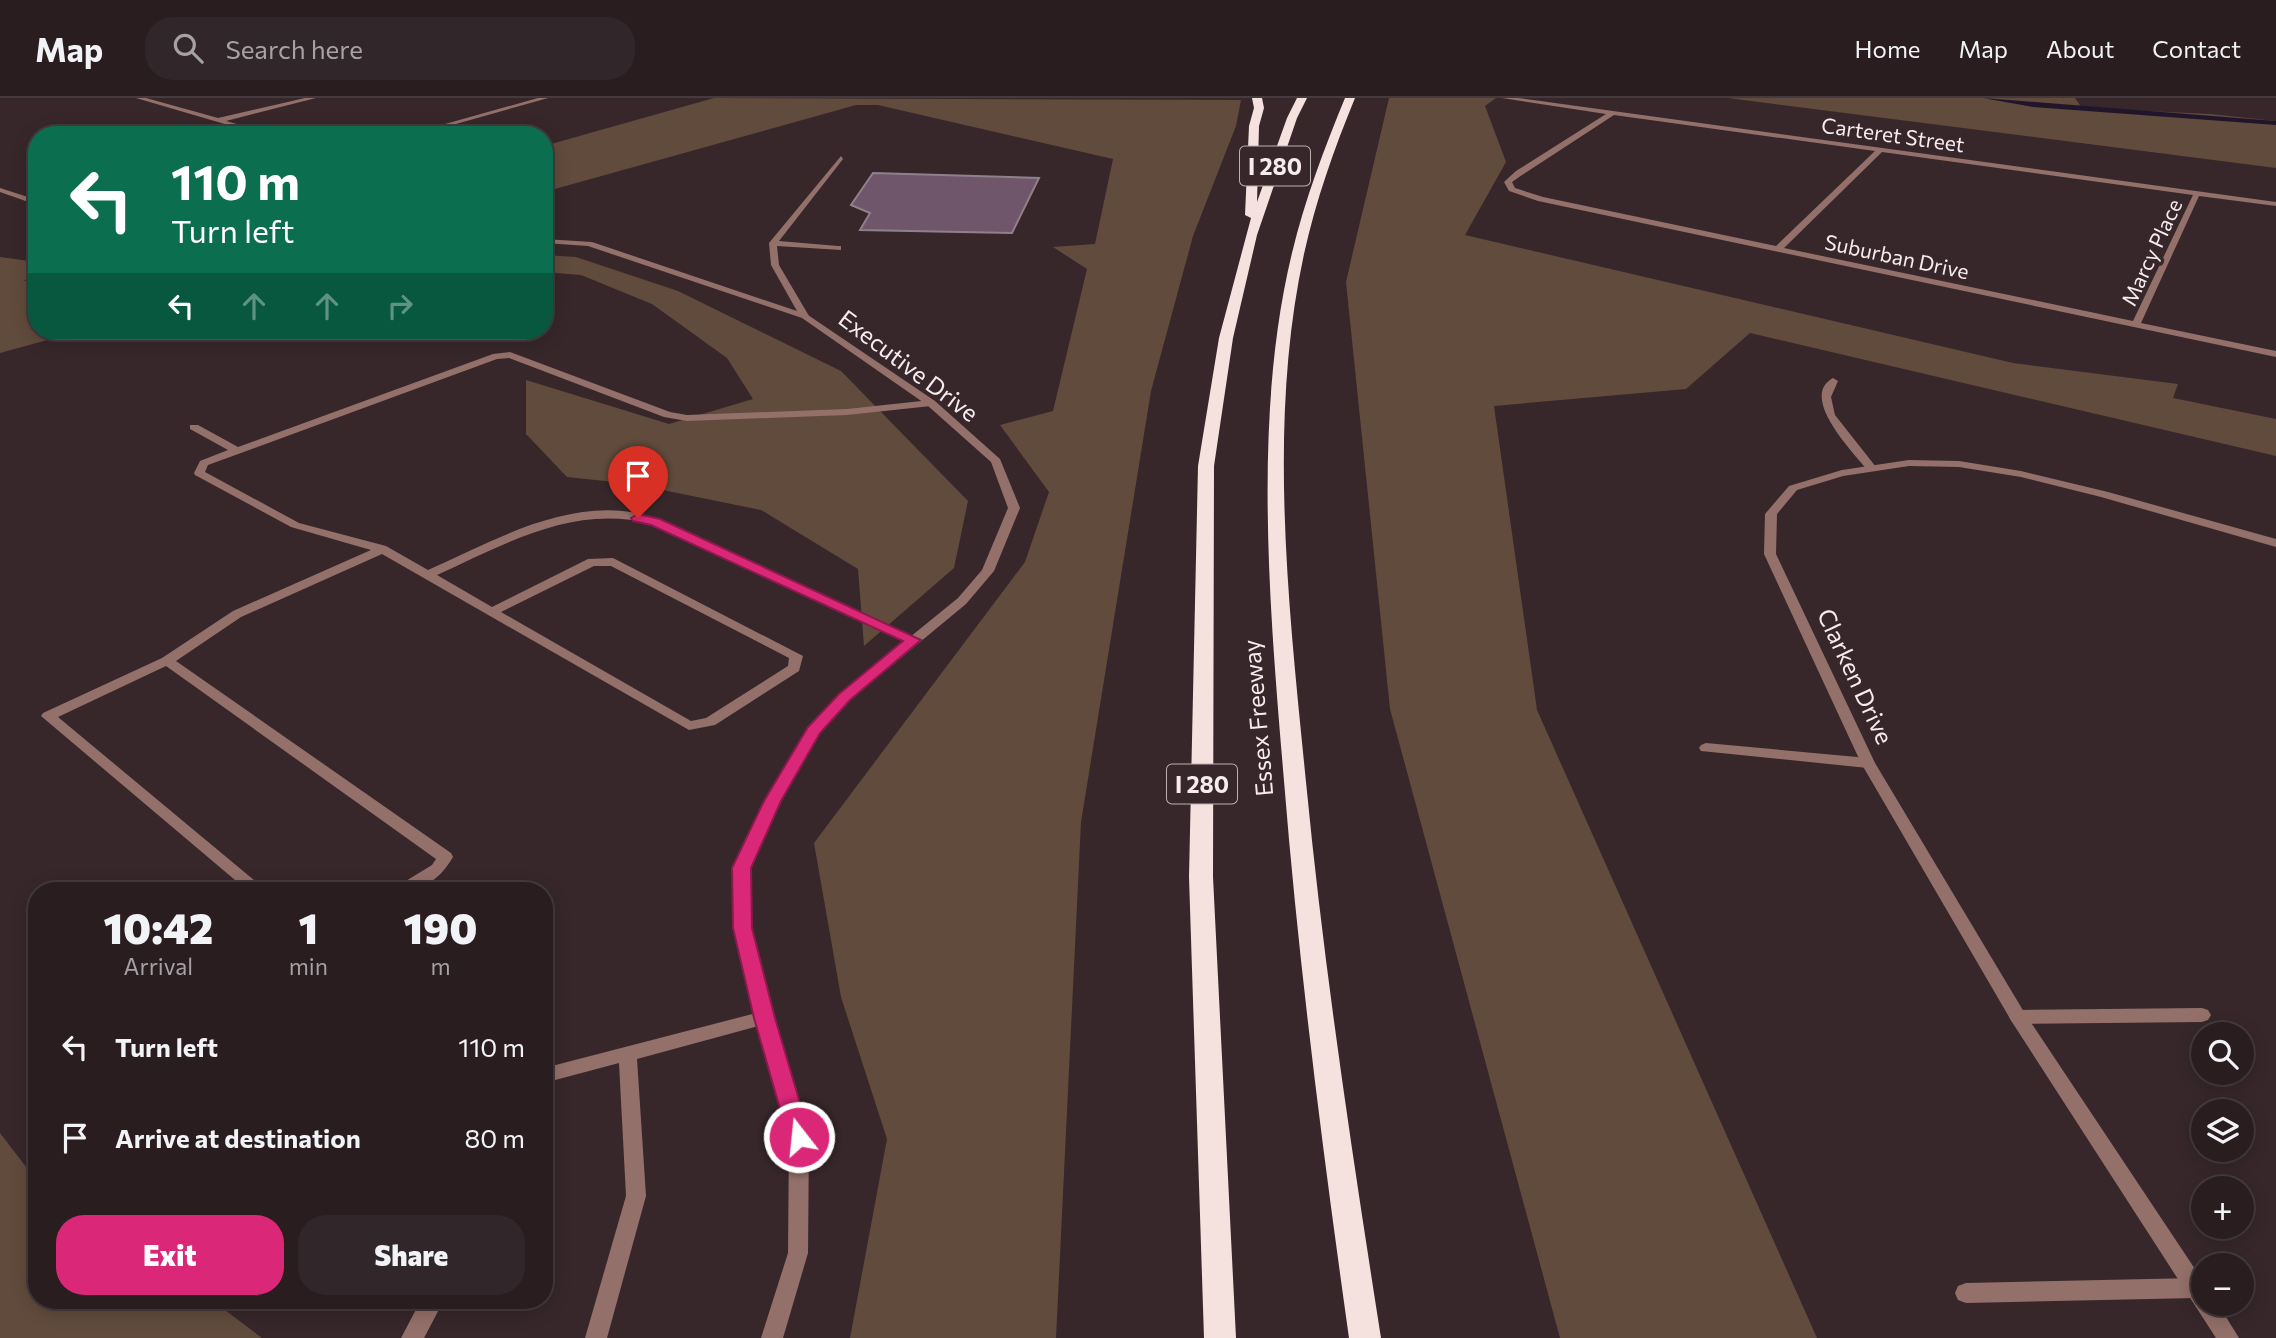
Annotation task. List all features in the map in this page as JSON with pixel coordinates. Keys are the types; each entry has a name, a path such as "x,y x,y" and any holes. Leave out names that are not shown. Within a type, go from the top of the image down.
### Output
{"highway":[{"path":"1251,235 1254,126 1259,108 1257,98"},
{"name":"Essex Freeway","path":"1220,1338 1201,877 1206,466 1226,338 1251,235 1292,118 1302,98"},
{"name":"Essex Freeway","path":"1349,98 1314,188 1300,241 1283,358 1278,474 1280,623 1300,851 1319,1018 1365,1338"}],"street":[{"path":"139,98 237,126"},
{"path":"218,121 313,98"},
{"path":"442,126 545,98"},
{"name":"Carteret Street","path":"1505,98 2276,204"},
{"name":"Suburban Drive","path":"1612,113 1519,173 1508,182 1512,189 1541,199 2276,354"},
{"path":"1778,249 1880,150"},
{"path":"805,316 775,265 773,243 841,158"},
{"path":"0,190 28,200"},
{"name":"Marcy Place","path":"2136,324 2197,193"},
{"path":"553,242 589,244 805,316"},
{"path":"773,243 838,248"},
{"name":"Executive Drive","path":"772,1338 798,1253 799,1137 764,1018 743,928 741,868 772,801 813,730 845,697 962,601 988,571 1014,508 996,461 931,403 805,316"},
{"path":"491,612 592,562 613,562 796,656 794,668 710,722 689,726 428,576 382,549 295,525 199,473 204,463 496,356 510,355 668,415 687,418 847,412 931,403"},
{"path":"1833,381 1826,397 1830,415 1872,469"},
{"path":"194,426 237,451"},
{"name":"Clarken Drive","path":"2191,1280 2018,1017 1868,763 1770,554 1771,514 1793,488 1842,473 1909,463 1959,464 2021,474 2104,494 2276,543"},
{"path":"428,576 540,525 579,516 620,514 655,522 914,640"},
{"path":"248,882 48,716 167,661 237,614 382,549"},
{"path":"167,661 445,857 438,869 417,882"},
{"path":"1706,748 1868,763"},
{"path":"2018,1017 2202,1015"},
{"path":"553,1074 764,1018"},
{"path":"596,1338 636,1196 628,1054"},
{"path":"1966,1293 2191,1297"},
{"path":"412,1338 428,1309"},
{"name":"Clarken Drive","path":"2214,1316 2228,1338"}],"shaded area":[{"path":"714,98 1241,100 1236,126 1193,236 1151,391 1081,822 1056,1338 850,1338 887,1139 841,997 814,843 1025,562 1049,492 1000,425 1053,411 1087,269 1053,247 1095,244 1113,159 878,105 856,105 553,189 553,143"},
{"path":"1389,98 1496,98 1485,106 1506,162 1465,235 2013,363 2178,384 2173,398 2276,419 2276,456 1750,333 1686,389 1494,406 1537,710 1817,1338 1560,1338 1390,709 1346,282"},
{"path":"1728,98 2075,98 2082,108 2210,114 2276,121 2276,168"},
{"path":"553,256 576,257 678,291 841,371 968,501 954,568 864,646 858,569 761,510 633,484 567,477 526,434 526,380 669,424 753,399 727,358 652,304 581,275 553,273"},
{"path":"0,257 28,261 28,278 23,281 28,280 28,340 47,340 0,353"},
{"path":"0,1133 28,1169 28,1309 224,1309 262,1338 0,1338"}],"building":[{"path":"873,173 1039,178 1012,233 860,230 870,213 851,205"}],"waterway":[{"path":"1986,98 2033,105 2276,123"}],"route":[{"path":"638,518 655,522 914,640 845,697 813,730 772,801 741,868 743,928 764,1018 799,1137"}]}
